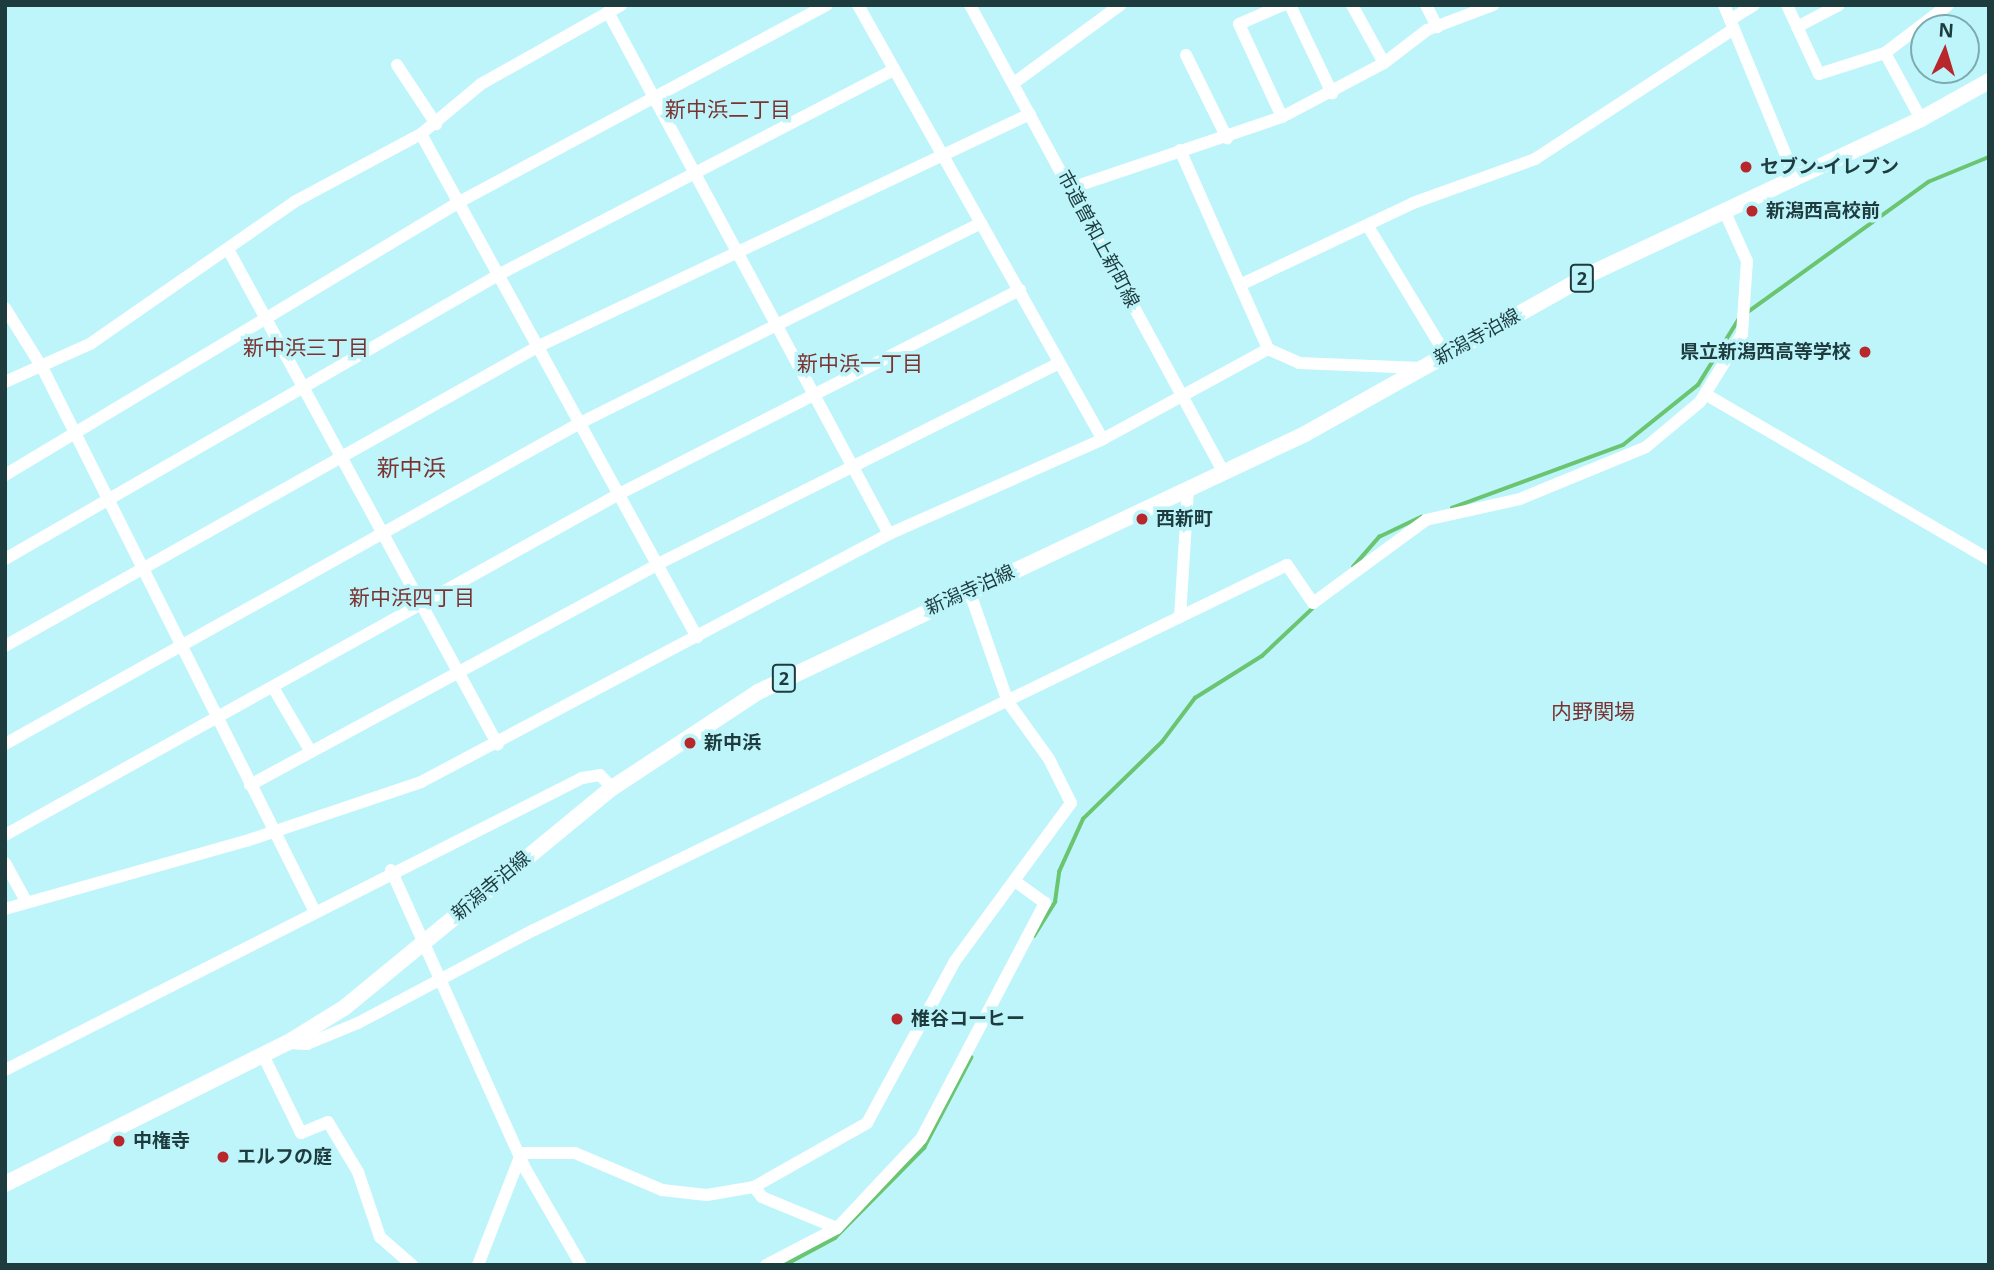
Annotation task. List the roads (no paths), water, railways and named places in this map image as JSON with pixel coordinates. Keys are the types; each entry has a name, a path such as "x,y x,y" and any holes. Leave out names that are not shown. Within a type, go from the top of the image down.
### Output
{"main road":[{"name":"新潟寺泊線","path":"5,1184 287,1044 344,1008 424,939 612,788 758,692 969,590 1188,491 1422,369 1588,275 1921,119 1989,80"}],"street":[{"path":"5,382 43,369 229,251 294,202 421,135 481,84 621,5"},
{"path":"5,475 268,320 461,201 827,5"},
{"path":"859,5 894,70 947,153 981,223 1103,439"},
{"name":"市道曽和上新町線","path":"970,5 1224,473"},
{"path":"1014,83 1120,5"},
{"path":"1282,117 1239,24 1283,5"},
{"path":"1290,5 1332,93"},
{"path":"1352,5 1384,63"},
{"path":"1426,5 1437,27"},
{"path":"1724,5 1795,177"},
{"path":"1244,283 1369,228 1413,203 1535,159 1732,24 1754,5"},
{"path":"1787,5 1819,74 1885,53 1948,5"},
{"path":"1797,27 1839,5"},
{"path":"1071,188 1180,150 1227,138 1282,117 1332,93 1384,63 1437,27 1488,6"},
{"path":"608,12 699,172 858,468 889,534"},
{"path":"1885,53 1921,119"},
{"path":"1186,55 1227,138"},
{"path":"397,65 436,124"},
{"path":"5,559 103,499 500,274 894,70"},
{"path":"5,646 344,461 539,346 1030,114"},
{"path":"421,135 461,201 697,637"},
{"path":"1180,150 1244,283 1268,349 1299,363 1422,369"},
{"path":"287,1044 307,1044 358,1023 1287,565 1313,603 1426,520 1520,499 1646,447 1705,394 1742,334 1747,261 1724,210"},
{"path":"5,744 580,422 981,223"},
{"path":"1369,228 1446,355"},
{"path":"229,251 498,745"},
{"path":"5,835 218,721 621,493 1020,290"},
{"path":"5,308 43,369 75,432 103,499 315,912"},
{"path":"5,909 274,832 421,782 498,745 889,534 1103,439 1268,349"},
{"path":"250,785 658,565 858,468 1060,363"},
{"path":"1705,394 1989,559"},
{"path":"1180,617 1188,491"},
{"path":"522,1153 575,1153 662,1190 707,1195 754,1187 867,1123 917,1022 1071,803 1049,759 1008,702 969,590"},
{"path":"274,689 311,752"},
{"path":"5,1070 315,912 391,870 582,778 600,775 612,788"},
{"path":"5,863 26,901"},
{"path":"391,870 522,1153 581,1265"},
{"path":"766,1265 837,1228 921,1139 1045,903 1017,883"},
{"path":"263,1055 301,1133 328,1122 358,1172 380,1237 412,1265"},
{"path":"478,1265 522,1153"},
{"path":"754,1187 762,1197 837,1228"}],"waterway":[{"path":"1748,312 1928,182 1989,157"},
{"path":"1452,508 1623,445 1698,385 1739,319"},
{"path":"1353,567 1379,537 1421,517"},
{"path":"1034,936 1055,902 1059,872 1083,819 1162,742 1195,698 1262,656 1313,608"},
{"path":"785,1265 835,1238 924,1148 971,1058"}],"place":[{"name":"セブン-イレブン","path":"1746,167"},
{"name":"新潟西高校前","path":"1752,211"},
{"name":"県立新潟西高等学校","path":"1865,352"},
{"name":"西新町","path":"1142,519"},
{"name":"新中浜","path":"690,743"},
{"name":"椎谷コーヒー","path":"897,1019"},
{"name":"中権寺","path":"119,1141"},
{"name":"エルフの庭","path":"223,1157"}],"district":[{"name":"新中浜二丁目","path":"728,109"},
{"name":"新中浜三丁目","path":"306,347"},
{"name":"新中浜一丁目","path":"860,363"},
{"name":"新中浜","path":"411,467"},
{"name":"新中浜四丁目","path":"412,597"},
{"name":"内野関場","path":"1593,711"}]}
